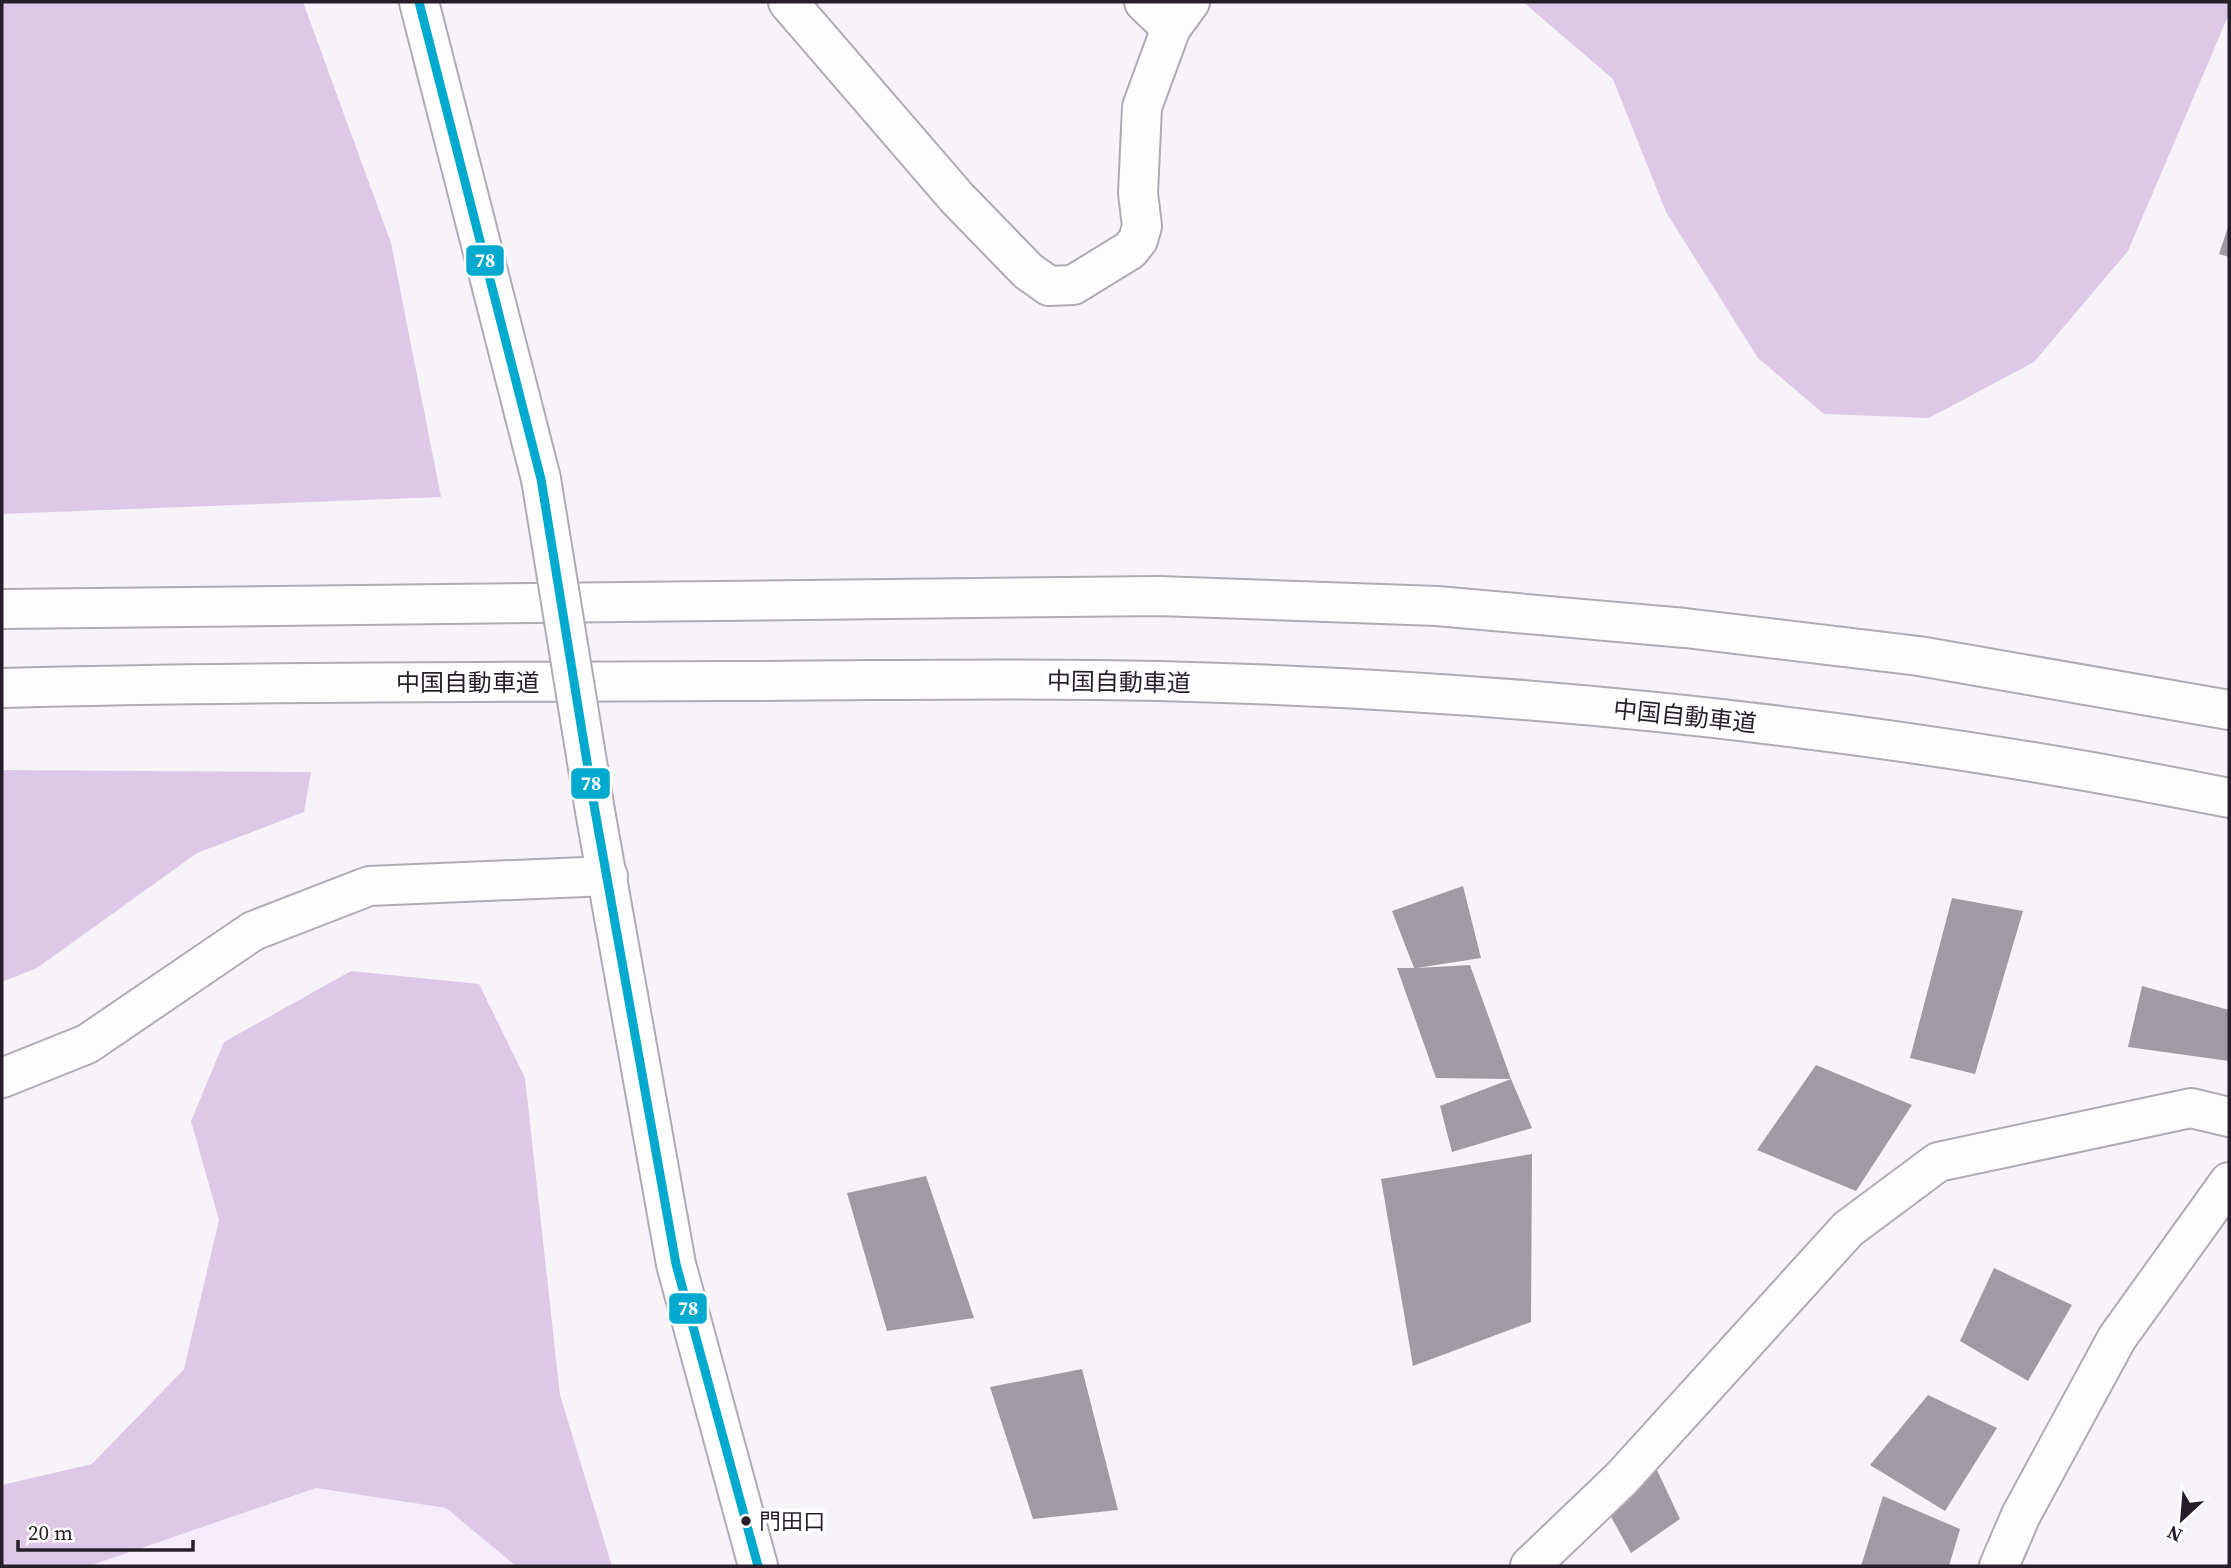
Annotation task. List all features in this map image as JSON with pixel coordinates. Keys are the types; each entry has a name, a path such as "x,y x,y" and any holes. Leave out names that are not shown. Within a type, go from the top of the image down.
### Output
{"main road":[{"path":"419,2 541,479 595,811 676,1264 758,1566"},
{"path":"788,2 957,198 1028,271 1049,286 1073,285 1130,250 1138,240 1142,226 1138,193 1142,107 1180,15 1144,2"},
{"path":"2,609 1159,596 1437,606 1685,628 1919,656 2229,710"},
{"name":"中国自動車道","path":"2,688 246,682 1157,681 1419,693 1678,715 1866,736 2079,767 2229,798"},
{"path":"2,1078 87,1044 253,931 369,886 608,876"},
{"path":"1531,1566 1620,1479 1848,1230 1938,1162 2191,1108 2229,1116"},
{"path":"1999,1566 2021,1515 2117,1338 2229,1181"}],"shaded area":[{"path":"2,2 303,2 391,243 441,497 2,514"},
{"path":"1523,2 2229,2 2229,14 2128,251 2034,362 1929,418 1824,414 1758,358 1666,212 1613,79"},
{"path":"2,770 311,772 304,812 197,853 37,968 2,982"},
{"path":"351,971 479,984 525,1078 560,1395 612,1566 516,1566 446,1508 316,1488 89,1566 2,1566 2,1485 92,1464 184,1369 219,1220 191,1121 224,1042"},
{"path":"316,1488 446,1508 516,1566 89,1566"}],"building":[{"path":"2229,224 2229,257 2219,254"},
{"path":"1463,886 1481,958 1417,968 1470,965 1511,1079 1436,1078 1397,968 1414,968 1392,911"},
{"path":"1952,898 2023,911 1975,1074 1910,1058"},
{"path":"2142,986 2229,1010 2229,1061 2128,1047"},
{"path":"1816,1065 1912,1105 1856,1191 1757,1150"},
{"path":"1511,1079 1532,1128 1452,1152 1440,1106"},
{"path":"1532,1154 1531,1322 1413,1366 1381,1179"},
{"path":"926,1176 974,1318 887,1331 847,1193"},
{"path":"1994,1268 2072,1305 2028,1381 1960,1341"},
{"path":"1082,1369 1118,1510 1033,1519 990,1387"},
{"path":"1928,1395 1997,1428 1945,1511 1870,1465"},
{"path":"1656,1468 1680,1519 1631,1553 1610,1515"},
{"path":"1883,1496 1960,1529 1949,1566 1861,1566"}],"transit line":[{"name":"78","path":"419,2 541,479 595,811 676,1264 758,1566"}],"place":[{"name":"門田口","path":"746,1521"}]}
